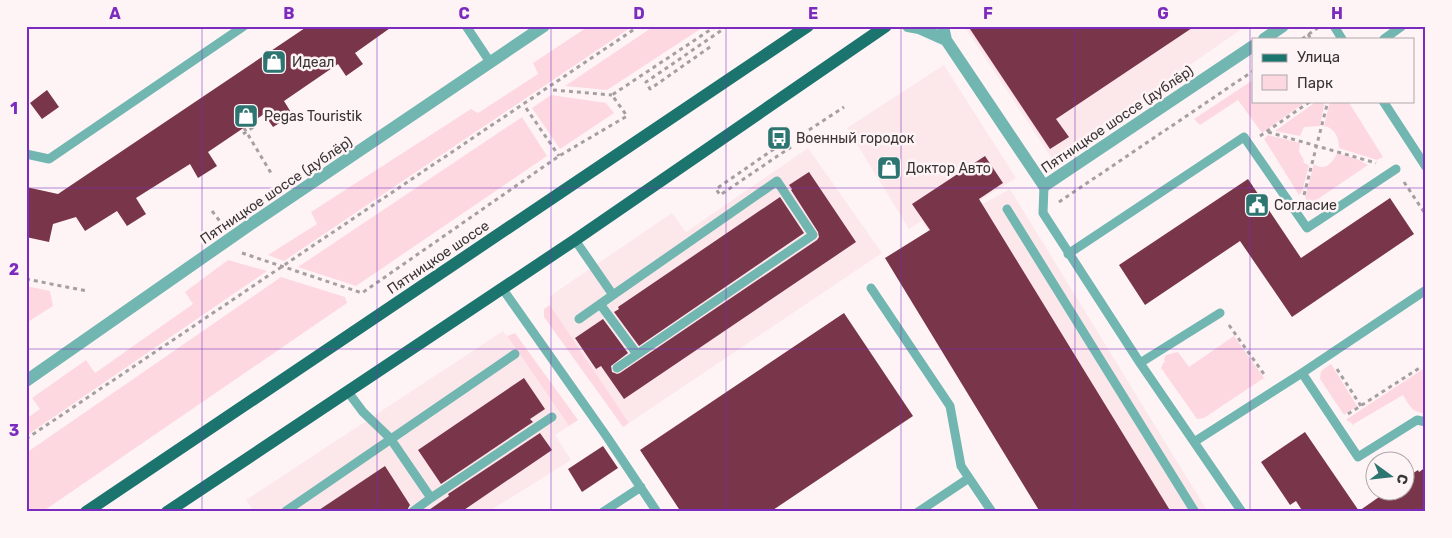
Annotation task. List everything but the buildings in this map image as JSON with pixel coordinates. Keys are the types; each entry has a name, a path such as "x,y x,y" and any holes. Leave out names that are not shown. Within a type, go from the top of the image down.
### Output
{"main road":[{"name":"Пятницкое шоссе","path":"86,512 808,26"},
{"path":"167,512 181,508 348,392 575,240 886,26"}],"street":[{"name":"Пятницкое шоссе (дублёр)","path":"26,381 248,226 544,26"},
{"path":"908,26 920,28 946,40"},
{"name":"Пятницкое шоссе (дублёр)","path":"943,26 946,40 1044,186 1252,47"},
{"path":"1265,38 1283,26"}],"lane":[{"path":"26,154 49,159 244,26"},
{"path":"466,26 490,62"},
{"path":"1334,26 1341,38"},
{"path":"1385,38 1402,26"},
{"path":"1384,102 1426,167"},
{"path":"1068,254 1244,137 1307,228 1396,169"},
{"path":"579,319 777,181 813,235 617,368"},
{"path":"1044,186 1042,213 1140,363 1242,512"},
{"path":"1007,209 1195,512"},
{"path":"575,240 613,295"},
{"path":"502,288 658,512"},
{"path":"871,288 950,406 961,466 992,512"},
{"path":"1194,442 1426,290"},
{"path":"600,304 637,354"},
{"path":"1140,363 1220,312"},
{"path":"286,511 515,354"},
{"path":"1302,373 1358,457 1417,420 1426,422"},
{"path":"348,392 364,412 390,438 431,498"},
{"path":"412,512 552,417"},
{"path":"918,512 969,478"},
{"path":"604,512 641,487"}],"path":[{"path":"26,439 639,26"},
{"path":"553,90 612,95 718,26 722,30 646,82 650,89 710,48"},
{"path":"1303,38 1320,26"},
{"path":"1308,34 1310,38"},
{"path":"1042,213 1252,72"},
{"path":"242,253 362,293 559,156 627,116 612,95"},
{"path":"1258,137 1310,102"},
{"path":"1303,197 1328,102"},
{"path":"809,130 844,107"},
{"path":"526,108 559,156"},
{"path":"255,126 244,131 271,173"},
{"path":"1268,132 1396,169 1426,215"},
{"path":"774,149 716,190 720,196 791,147"},
{"path":"212,211 225,228"},
{"path":"26,280 87,291"},
{"path":"1220,312 1268,381"},
{"path":"1332,362 1361,406"},
{"path":"1335,423 1421,366"}],"shaded area":[{"path":"964,26 1246,26 1053,160"},
{"path":"944,65 1016,178 929,232 922,221 909,229 847,128"},
{"path":"808,148 882,253 629,423 550,305 550,296 672,213 686,232"},
{"path":"1010,189 1208,512 1104,512 932,232"},
{"path":"503,331 569,426 555,435 571,460 488,512 254,512 246,500"}],"green space":[{"path":"589,26 633,26 284,261 268,255 317,224 311,212 471,109 478,113 538,74 533,63"},
{"path":"654,26 705,26 607,90 565,86"},
{"path":"1252,81 1252,102 1306,102 1262,133 1238,100 1200,125 1194,119"},
{"path":"551,95 606,103 614,113 560,149 532,108"},
{"path":"1316,102 1325,102 1320,126 1304,127 1300,136 1275,131"},
{"path":"1330,102 1349,102 1383,157 1377,160 1339,148 1336,134 1324,126"},
{"path":"522,117 547,156 356,286 298,267"},
{"path":"1268,135 1300,143 1299,152 1304,163 1309,165 1302,192 1299,195 1264,139"},
{"path":"1337,153 1357,159 1368,165 1309,205 1305,197 1314,164 1325,167 1333,160"},
{"path":"228,260 267,271 26,436 26,419 40,409 32,398 86,360 95,373 193,304 185,292"},
{"path":"281,277 345,297 347,303 42,512 26,512 26,453"},
{"path":"26,286 50,291 53,306 26,323"},
{"path":"550,305 629,423 623,427 544,317 544,309"},
{"path":"515,333 578,420 569,426 507,336"},
{"path":"1234,336 1264,378 1204,418 1197,419 1161,368 1165,362 1164,359 1166,355 1178,352 1189,367"},
{"path":"1331,364 1357,406 1344,415 1320,379 1321,371"},
{"path":"1423,369 1426,373 1425,413 1414,410 1403,395 1352,425 1351,422 1347,421 1347,419"}],"place":[{"name":"Идеал","path":"274,62"},
{"name":"Pegas Touristik","path":"246,116"},
{"name":"Военный городок","path":"779,138"},
{"name":"Доктор Авто","path":"889,168"},
{"name":"Согласие","path":"1257,205"}]}
